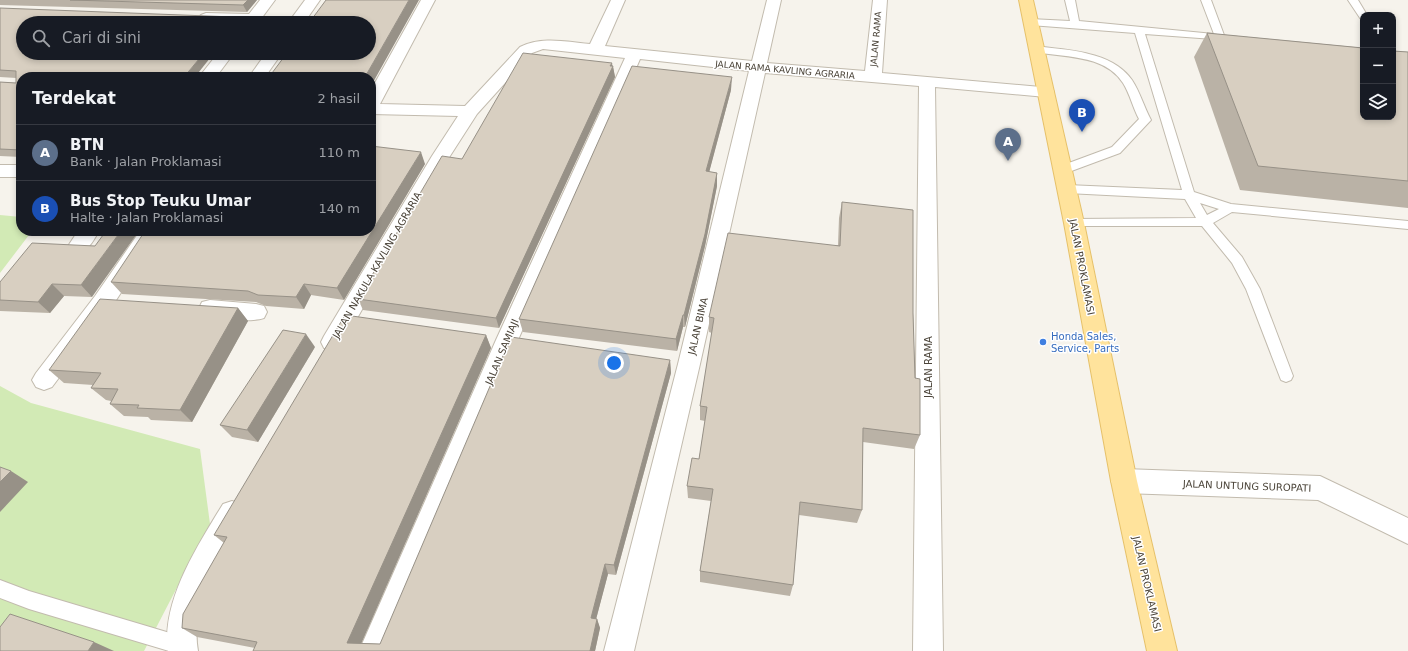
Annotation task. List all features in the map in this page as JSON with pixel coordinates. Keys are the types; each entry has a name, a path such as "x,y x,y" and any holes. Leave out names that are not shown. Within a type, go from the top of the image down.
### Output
{"main road":[{"name":"JALAN PROKLAMASI","path":"1026,0 1035,49 1046,92 1074,223 1124,482 1162,651"}],"street":[{"path":"255,16 268,0"},
{"path":"301,16 313,0"},
{"path":"376,97 428,0"},
{"path":"596,50 618,0"},
{"name":"JALAN BIMA","path":"618,651 689,364 774,0"},
{"name":"JALAN RAMA","path":"873,78 880,0"},
{"name":"JALAN RAMA KAVLING AGRARIA","path":"526,50 543,44 634,55 873,78 1046,92"},
{"name":"JALAN NAKULA KAVLING AGRARIA","path":"322,359 441,156 470,111 526,50"},
{"name":"JALAN SAMIAJI","path":"374,651 507,340 634,55"},
{"path":"211,72 220,60"},
{"path":"261,72 269,60"},
{"name":"JALAN RAMA","path":"927,83 928,651"},
{"path":"376,109 470,111"},
{"path":"0,171 16,171"},
{"path":"44,380 103,302 148,236"},
{"path":"103,302 126,303"},
{"path":"189,307 256,312"},
{"path":"346,318 369,322"},
{"path":"484,337 530,343"},
{"path":"666,361 689,364"},
{"name":"JALAN UNTUNG SUROPATI","path":"1124,482 1320,488 1408,531"},
{"path":"175,645 195,581 243,495"}],"lane":[{"path":"1070,0 1074,24"},
{"path":"1206,0 1220,38"},
{"path":"1353,0 1360,12"},
{"path":"1030,22 1074,24 1236,39"},
{"path":"1139,30 1189,195 1205,222 1237,260 1253,289 1286,376"},
{"path":"1035,49 1082,55 1110,66 1125,79 1145,120 1116,150 1064,180"},
{"path":"1064,180 1189,195 1230,208 1408,225"},
{"path":"1074,223 1205,222 1230,208"},
{"path":"0,589 29,600 175,645"}],"green space":[{"path":"0,215 16,217 16,236 28,236 0,273"},
{"path":"0,386 31,403 200,449 210,524 144,651 0,651"}],"building":[{"path":"70,0 248,0 243,5"},
{"path":"326,0 409,0 376,58 376,16 314,16"},
{"path":"0,8 208,16 16,16 16,60 198,60 188,72 16,72 0,70"},
{"path":"1207,33 1360,48 1360,120 1396,120 1396,51 1408,52 1408,181 1258,166"},
{"path":"523,53 612,63 610,66 613,66 496,318 358,299 442,156 462,159"},
{"path":"282,60 375,60 368,72 273,72"},
{"path":"632,66 732,77 706,171 717,173 705,234 684,315 676,339 519,319"},
{"path":"0,82 16,83 16,150 0,149"},
{"path":"376,147 421,152 376,225"},
{"path":"842,202 913,210 913,313 915,378 920,379 920,435 863,428 862,510 800,502 793,585 700,571 713,489 687,486 692,458 699,459 707,407 700,406 714,318 709,317 728,233 840,246"},
{"path":"102,236 117,236 81,285 52,284 38,302 0,300 0,282 32,243 95,246"},
{"path":"142,236 369,236 337,288 304,284 296,297 258,295 248,291 111,282"},
{"path":"100,299 238,308 180,410 137,408 139,405 110,404 118,389 91,388 101,373 49,370"},
{"path":"345,315 486,335 347,643 380,644 511,337 670,360 614,565 605,564 591,618 597,619 590,651 253,651 257,642 182,628 183,614 227,537 214,535"},
{"path":"283,330 306,334 247,430 220,425"},
{"path":"0,467 11,471 0,482"},
{"path":"10,614 94,642 88,651 0,651 0,627"}],"place":[{"name":"Bus Stop Teuku Umar","path":"1082,132"},
{"name":"BTN","path":"1008,161"},
{"name":"Honda Sales, Service, Parts","path":"1043,342"}]}
